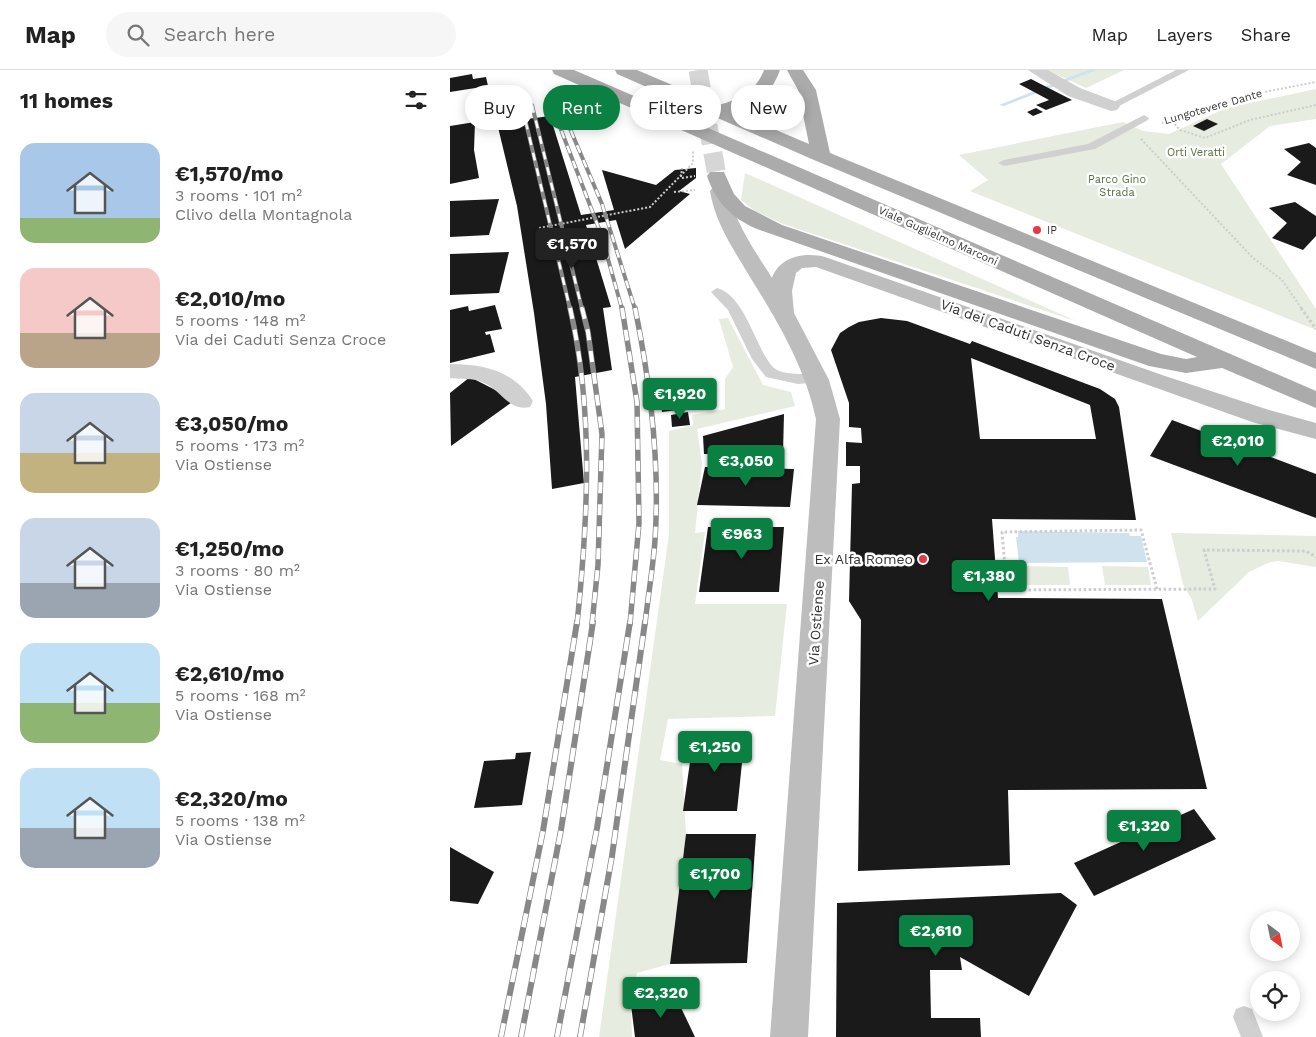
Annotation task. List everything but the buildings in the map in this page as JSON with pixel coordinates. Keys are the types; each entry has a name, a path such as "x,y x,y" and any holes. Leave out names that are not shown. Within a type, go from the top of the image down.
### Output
{"main road":[{"name":"Viale Guglielmo Marconi","path":"560,70 1316,400"},
{"path":"623,70 659,85"},
{"path":"721,109 738,105 755,96 767,82 772,70"},
{"path":"795,70 806,90 821,156"},
{"path":"721,111 821,156 1316,362"},
{"name":"Via dei Caduti Senza Croce","path":"718,184 734,207 768,227 1132,354 1180,366 1224,360"},
{"name":"Via Ostiense","path":"718,184 723,206 734,232 783,314 817,379 827,411 829,434 789,1037"},
{"name":"Via dei Caduti Senza Croce","path":"783,314 779,284 785,270 796,263 818,261 1157,381 1261,416 1316,431"}],"street":[{"path":"1036,70 1074,92 1111,106"},
{"path":"450,371 471,371 490,375 512,389 521,401"}],"lane":[{"path":"1111,106 1184,70"},
{"path":"1004,163 1091,147 1130,128 1144,118"},
{"path":"717,292 734,308 758,359 771,374 798,380 817,379"}],"path":[{"name":"Lungotevere Dante","path":"1144,118 1158,122 1172,121 1244,96 1316,82"},
{"path":"1172,121 1180,130 1205,138 1250,120 1316,105"},
{"path":"1130,128 1253,258 1282,280 1316,329"},
{"path":"539,228 650,207 668,188 681,178 693,163 693,150"},
{"path":"681,178 682,168"},
{"path":"674,192 691,189 692,192 695,191 693,186 698,186"},
{"path":"1157,589 1141,530 1002,532 1007,590 1214,589 1204,550 1306,551 1316,557"}],"green space":[{"path":"1047,70 1124,70 1086,88"},
{"name":"Parco Gino Strada","path":"1316,89 1316,119 1270,126 1221,164 1316,309 1316,330 970,191 988,180 959,155 1123,122 1143,131 1169,134 1226,108"},
{"path":"745,173 1076,321 783,224 755,211 741,200"},
{"path":"728,318 763,385 791,392 795,406 697,429 702,463 695,533 705,532 695,604 787,604 775,716 668,719 660,760 682,764 686,834 670,964 637,973 631,1005 632,1037 599,1037 669,534 669,431 693,425 692,415 725,409 725,379 733,367 719,319"},
{"path":"1171,533 1316,536 1316,567 1278,561 1270,562 1249,572 1198,621 1192,600 1183,584"},
{"path":"1022,566 1068,567 1070,585 1024,585"},
{"path":"1102,566 1148,567 1151,585 1105,585"}],"water":[{"path":"1018,531 1129,533 1130,536 1141,536 1147,562 1019,563 1016,537 1018,537"}],"waterway":[{"path":"1002,105 1093,70"}],"tunnel":[{"path":"698,70 717,176"}],"railway":[{"path":"533,109 582,309"},
{"path":"528,130 570,309"},
{"path":"561,130 601,234 622,309"},
{"path":"571,130 602,204 635,309"},
{"path":"570,308 583,386 587,465 584,545 577,624"},
{"path":"582,308 588,332 602,434 598,565 592,624"},
{"path":"622,308 637,402 639,523 630,624"},
{"path":"635,308 649,394 656,482 655,540 645,624"},
{"path":"501,1037 543,831 577,622"},
{"path":"521,1037 561,830 593,622"},
{"path":"557,1037 597,828 630,622"},
{"path":"580,1037 612,856 645,622"}],"place":[{"name":"IP","path":"1037,230"},
{"name":"Ex Alfa Romeo","path":"923,559"}],"park label":[{"name":"Orti Veratti","path":"1196,152"}]}
